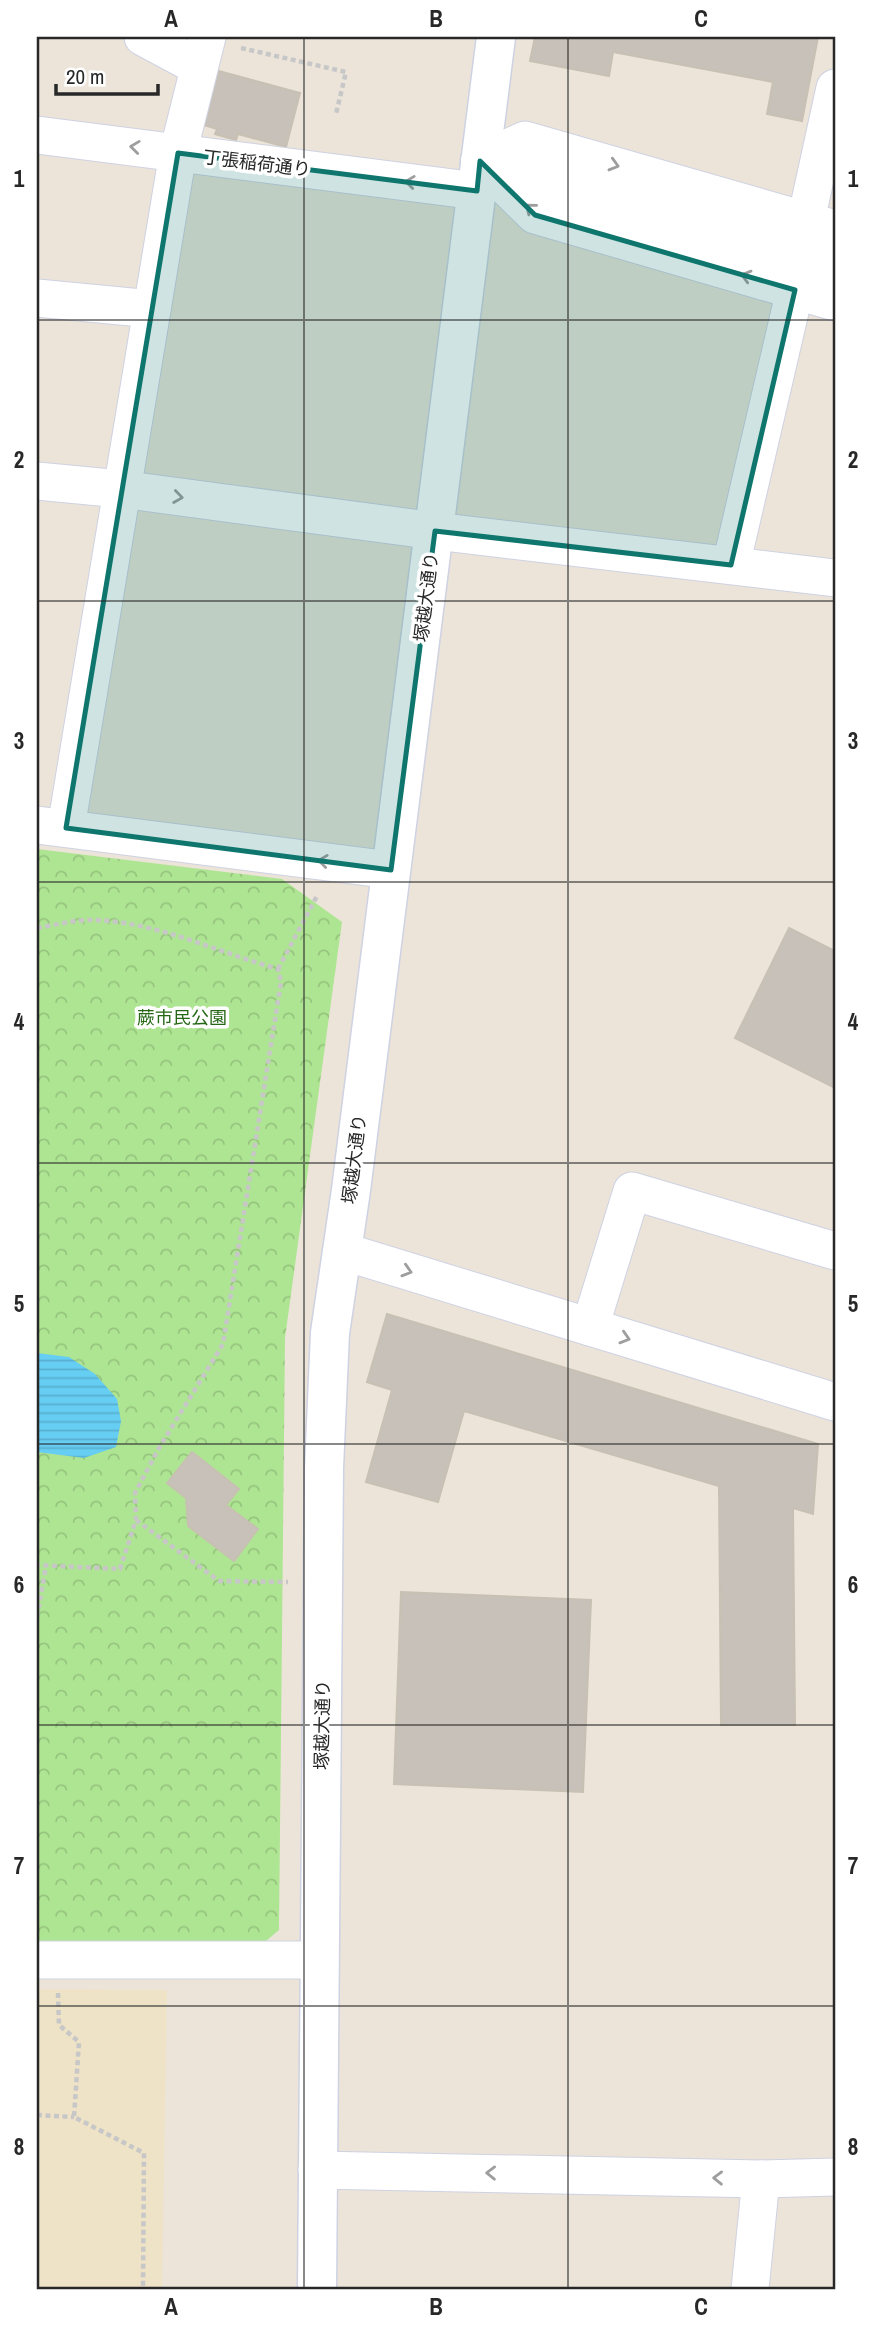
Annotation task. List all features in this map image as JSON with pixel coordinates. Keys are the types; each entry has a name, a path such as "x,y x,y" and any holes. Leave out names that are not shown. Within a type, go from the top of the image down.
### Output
{"street":[{"path":"143,37 204,48 178,153 121,489 51,827 391,870"},
{"name":"塚越大通り","path":"318,2289 318,1960 324,1468 330,1333 435,531 496,37"},
{"path":"479,176 525,140 821,224 835,88"},
{"name":"丁張稲荷通り","path":"37,135 178,153 479,176"},
{"path":"479,176 532,175 835,264"},
{"path":"479,176 535,215 835,302"},
{"path":"731,565 795,290"},
{"path":"37,298 152,309"},
{"path":"37,481 121,489 435,531 835,578"},
{"path":"590,1327 632,1191 835,1251"},
{"path":"342,1251 835,1402"},
{"path":"47,1960 318,1960"},
{"path":"317,2170 761,2179 835,2177"},
{"path":"750,2289 761,2179"}],"path":[{"path":"204,48 345,72 336,114"},
{"path":"37,1565 121,1569 136,1520 135,1493 159,1448 223,1344 281,982 278,969 323,884"},
{"path":"37,928 93,919 147,926 278,969"},
{"path":"136,1520 219,1581 324,1582"},
{"path":"37,1617 46,1566"},
{"path":"47,1960 59,2025 79,2042 74,2118"},
{"path":"37,2115 74,2118 144,2153 143,2289"}],"highlighted area":[{"path":"178,153 477,191 480,161 535,215 795,290 731,565 435,531 391,870 66,828"}],"shaded area":[{"path":"37,1989 167,1990 162,2289 37,2289"}],"green space":[{"name":"蕨市民公園","path":"37,849 282,879 342,922 285,1338 279,1930 259,1947 37,1942"}],"water":[{"path":"37,1353 69,1357 95,1374 117,1399 121,1421 116,1447 84,1458 37,1452"}],"building":[{"path":"535,37 818,37 802,121 767,114 773,82 613,52 609,76 530,61"},
{"path":"215,70 300,93 286,147 238,134 236,140 215,134 217,129 201,124"},
{"path":"789,928 835,951 835,1088 735,1038"},
{"path":"387,1314 818,1444 813,1514 793,1508 795,1725 721,1725 719,1486 464,1411 438,1502 366,1482 392,1390 367,1382"},
{"path":"192,1452 239,1489 226,1505 258,1529 234,1561 188,1526 186,1498 167,1483"},
{"path":"401,1592 591,1600 583,1792 394,1784"}]}
